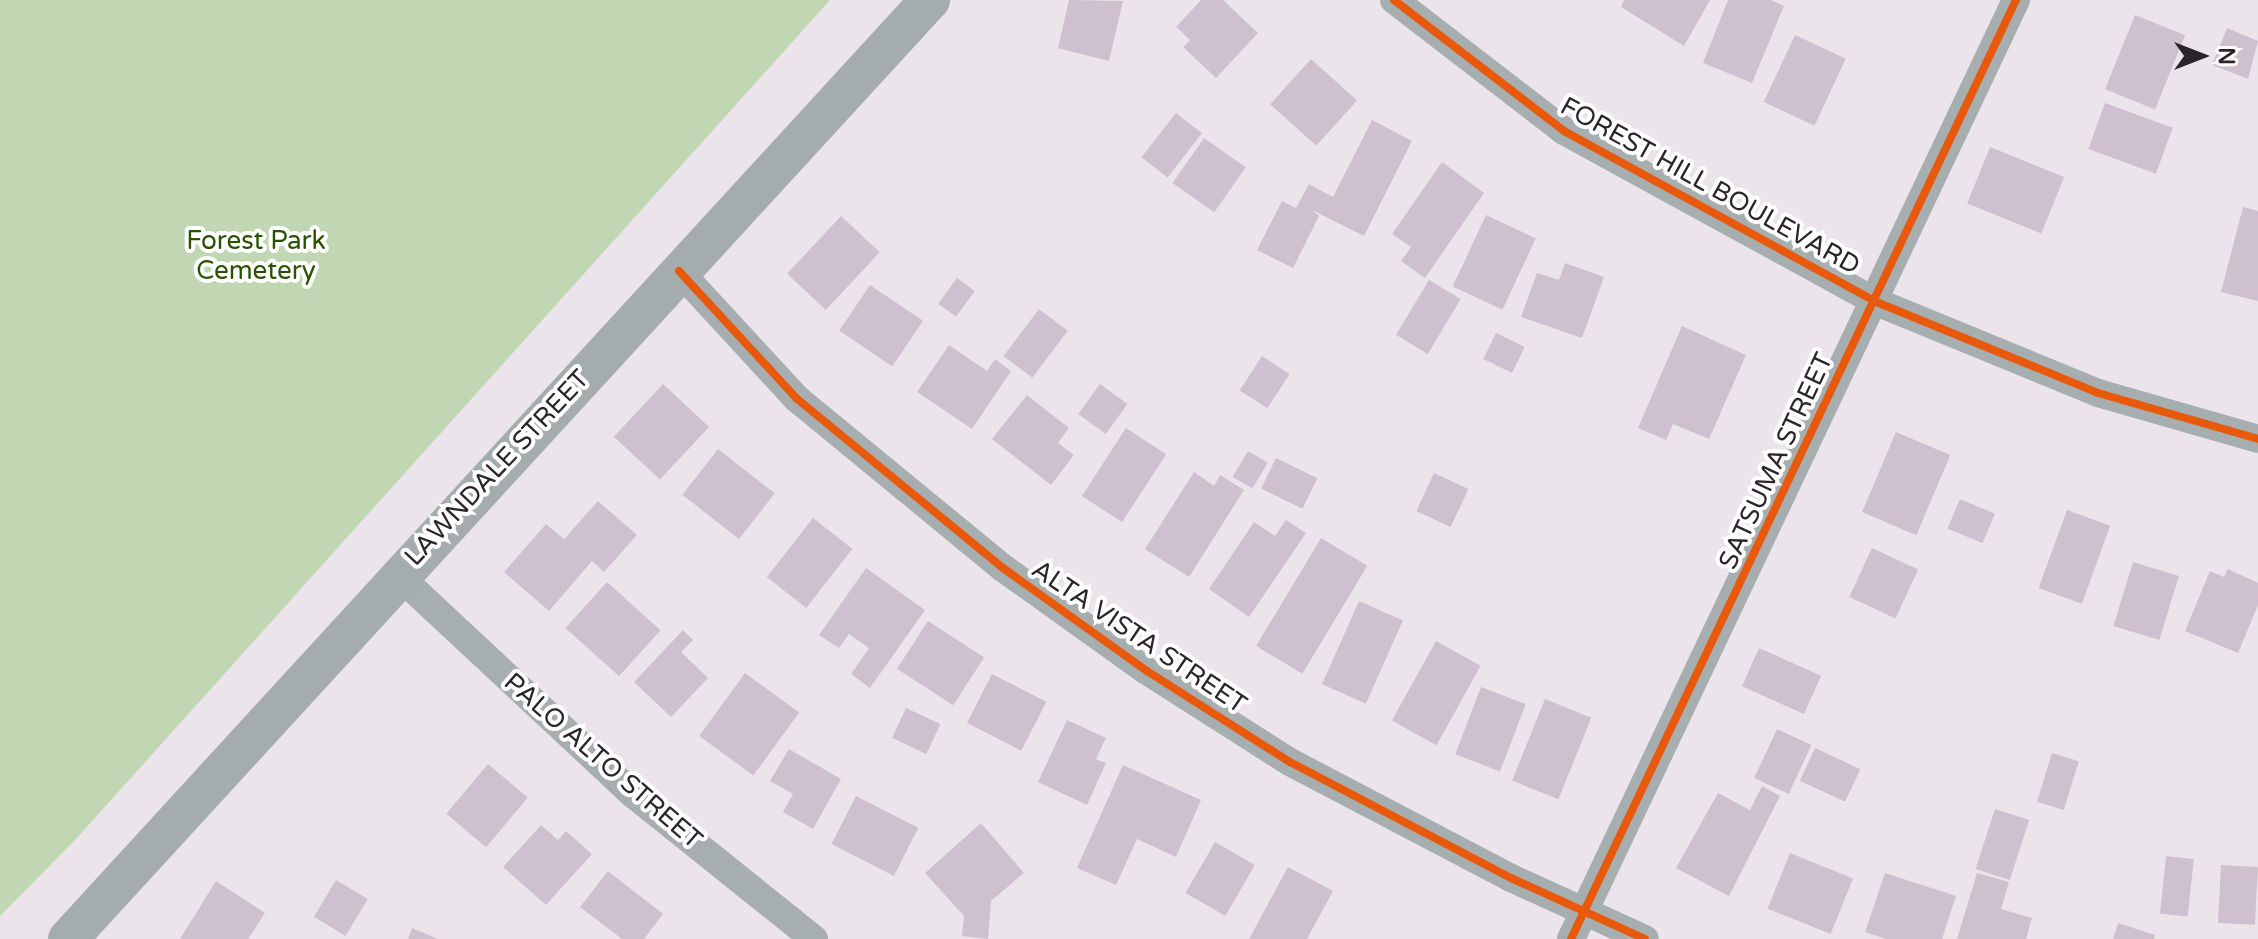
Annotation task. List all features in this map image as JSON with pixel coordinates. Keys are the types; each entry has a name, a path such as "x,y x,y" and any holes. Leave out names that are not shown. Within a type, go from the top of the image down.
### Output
{"main road":[{"name":"LAWNDALE STREET","path":"68,939 398,575 930,0"}],"street":[{"name":"FOREST HILL BOULEVARD","path":"1394,0 1564,131 1874,301 2098,393 2258,439"},
{"name":"SATSUMA STREET","path":"1571,939 2016,0"},
{"name":"ALTA VISTA STREET","path":"679,271 796,398 1003,568 1147,671 1290,762 1645,939"},
{"name":"PALO ALTO STREET","path":"398,575 633,794 814,939"}],"green space":[{"name":"Forest Park Cemetery","path":"0,0 830,0 76,839 0,916"}],"building":[{"path":"1069,0 1123,1 1109,61 1058,48"},
{"path":"1201,0 1223,0 1258,33 1216,78 1183,47 1190,40 1176,27"},
{"path":"1624,0 1710,0 1684,46 1621,7"},
{"path":"1728,0 1771,0 1784,6 1752,83 1703,63"},
{"path":"2135,15 2185,35 2155,109 2105,89"},
{"path":"2227,28 2258,41 2248,79 2212,65"},
{"path":"1795,35 1846,59 1814,126 1764,102"},
{"path":"1311,59 1357,100 1316,146 1270,104"},
{"path":"2105,103 2173,128 2156,174 2088,149"},
{"path":"1176,113 1202,133 1168,177 1142,157"},
{"path":"1372,120 1412,141 1364,236 1312,210 1319,216 1293,268 1257,250 1282,201 1296,208 1309,184 1333,197"},
{"path":"1204,138 1246,167 1214,212 1172,183"},
{"path":"1990,147 2064,177 2041,234 1967,204"},
{"path":"1442,162 1484,193 1425,278 1401,261 1411,247 1392,234"},
{"path":"2243,207 2258,211 2258,301 2221,292"},
{"path":"1486,215 1536,238 1502,310 1453,287"},
{"path":"841,216 880,252 826,310 787,274"},
{"path":"1565,263 1604,277 1582,338 1521,317 1537,273 1559,280"},
{"path":"957,278 975,291 956,317 938,304"},
{"path":"1429,280 1461,299 1428,354 1396,335"},
{"path":"870,285 923,321 892,366 839,331"},
{"path":"1039,309 1068,331 1032,378 1003,356"},
{"path":"1682,326 1746,355 1709,439 1673,424 1666,440 1638,428"},
{"path":"1496,333 1525,347 1512,373 1483,359"},
{"path":"949,345 987,371 995,359 1011,371 972,429 917,392"},
{"path":"1262,356 1290,374 1267,408 1240,390"},
{"path":"663,384 709,427 660,480 614,437"},
{"path":"1100,384 1128,404 1106,434 1078,414"},
{"path":"1027,395 1069,428 1058,443 1074,455 1051,485 992,439"},
{"path":"1126,428 1166,454 1122,522 1082,496"},
{"path":"1896,432 1950,455 1916,535 1862,512"},
{"path":"718,449 775,493 739,539 682,495"},
{"path":"1248,451 1268,463 1252,489 1233,477"},
{"path":"1276,458 1317,478 1302,509 1261,489"},
{"path":"1194,472 1214,486 1220,475 1244,490 1189,577 1145,549"},
{"path":"1434,473 1468,489 1451,527 1416,511"},
{"path":"1960,499 1995,514 1982,543 1947,528"},
{"path":"598,501 637,535 604,572 592,561 549,611 504,572 546,524 564,539"},
{"path":"2067,510 2110,526 2082,604 2039,588"},
{"path":"813,518 852,549 806,608 767,577"},
{"path":"1286,520 1306,533 1249,617 1209,589 1254,522 1275,536"},
{"path":"1321,538 1367,566 1302,674 1256,646"},
{"path":"1872,548 1918,570 1895,618 1849,597"},
{"path":"2133,562 2179,576 2159,640 2113,626"},
{"path":"866,568 925,610 870,688 851,674 869,648 849,634 839,648 819,635"},
{"path":"2228,569 2258,583 2258,605 2238,653 2185,631 2210,571 2224,577"},
{"path":"607,582 661,630 619,676 566,628"},
{"path":"1359,601 1403,621 1366,704 1322,684"},
{"path":"928,621 984,657 953,705 897,669"},
{"path":"683,630 693,640 681,652 708,678 671,717 634,682"},
{"path":"1436,641 1481,666 1436,745 1392,721"},
{"path":"1759,648 1821,676 1804,714 1742,686"},
{"path":"745,673 799,712 753,775 699,736"},
{"path":"992,674 1046,702 1021,751 967,723"},
{"path":"1481,687 1526,704 1500,771 1455,754"},
{"path":"1545,699 1591,718 1558,799 1512,781"},
{"path":"906,708 940,724 926,754 892,738"},
{"path":"1067,720 1106,738 1096,759 1106,763 1087,805 1038,782"},
{"path":"1777,729 1811,745 1789,794 1754,778"},
{"path":"1815,748 1860,769 1845,802 1800,781"},
{"path":"789,749 841,779 813,829 783,812 793,794 770,781"},
{"path":"2052,753 2079,761 2064,810 2037,802"},
{"path":"488,764 528,797 486,847 446,814"},
{"path":"1123,765 1201,800 1176,857 1137,839 1116,885 1077,868"},
{"path":"1762,786 1780,796 1729,896 1676,868 1718,793 1750,810"},
{"path":"856,796 918,828 894,876 831,844"},
{"path":"1995,809 2029,820 2010,880 1976,869"},
{"path":"981,823 1024,873 991,901 988,939 962,936 964,916 925,873"},
{"path":"541,825 558,840 566,831 592,854 546,905 503,867"},
{"path":"1215,842 1255,865 1225,916 1186,893"},
{"path":"1790,853 1853,878 1831,934 1768,909"},
{"path":"2166,856 2194,859 2188,917 2160,914"},
{"path":"2221,865 2258,867 2255,925 2218,923"},
{"path":"1288,867 1333,891 1307,939 1249,939"},
{"path":"608,871 663,914 644,939 622,939 580,907"},
{"path":"1885,873 1956,896 1942,939 1886,939 1865,932"},
{"path":"1977,873 2009,882 2001,909 2032,918 2026,939 1957,939"},
{"path":"336,880 368,899 346,936 314,917"},
{"path":"216,881 265,913 248,939 180,939"},
{"path":"2118,923 2155,935 2154,939 2113,939"},
{"path":"412,928 438,939 408,939"}],"cycle path":[{"path":"1394,0 1564,131 1874,301 2098,393 2258,439"},
{"path":"1571,939 2016,0"},
{"path":"679,271 796,398 1003,568 1147,671 1290,762 1511,878 1645,939"}]}
